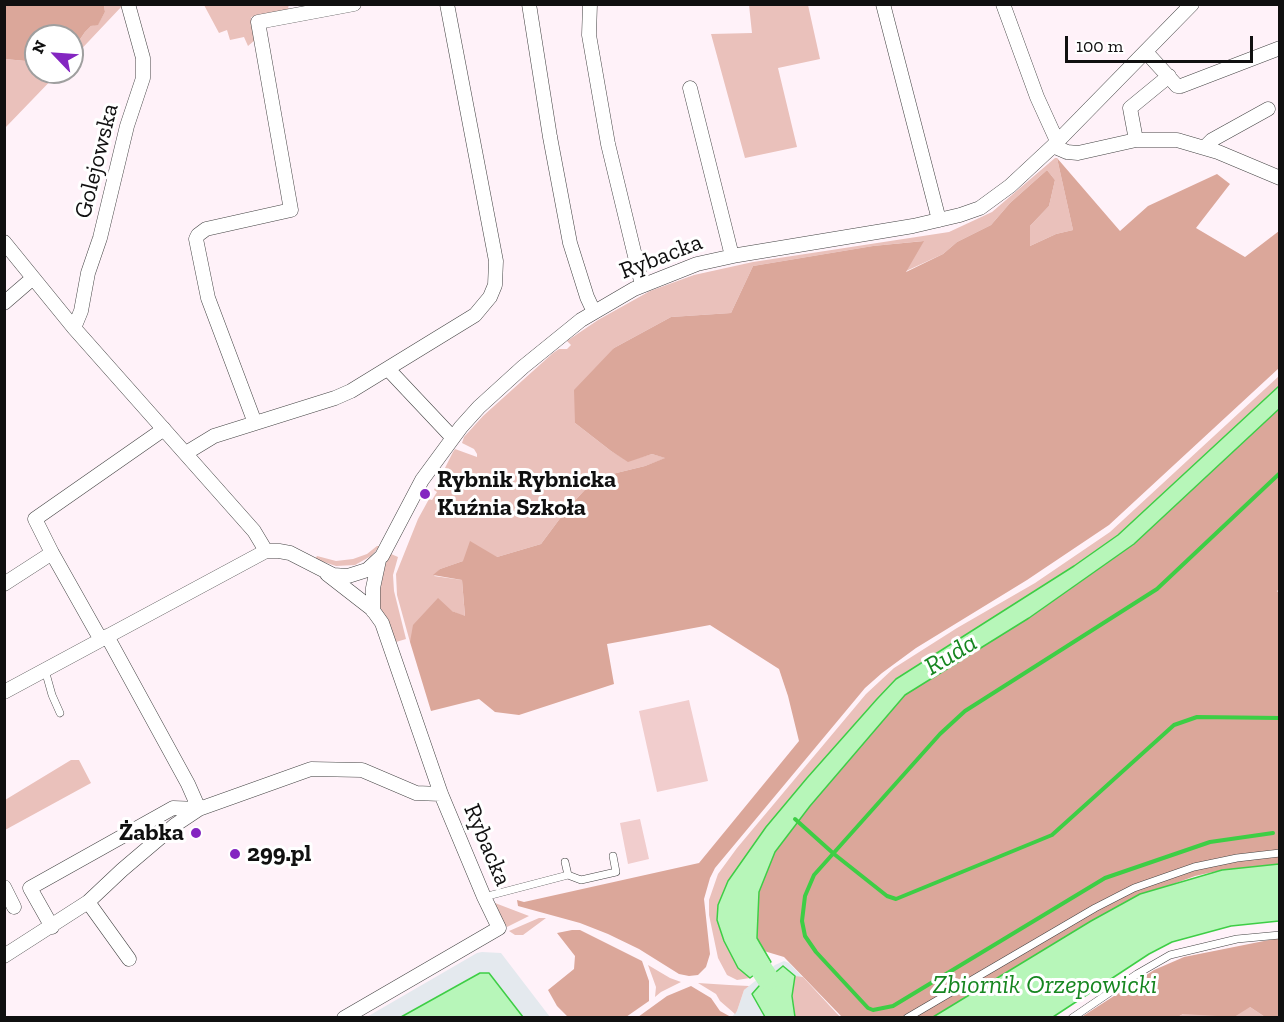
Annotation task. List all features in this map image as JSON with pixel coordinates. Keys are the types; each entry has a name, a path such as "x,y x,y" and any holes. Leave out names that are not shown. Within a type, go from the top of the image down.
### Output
{"street":[{"name":"Golejowska","path":"74,328 81,311 88,273 103,227 127,126 143,78 143,58 128,4"},
{"path":"255,423 208,298 196,239 206,229 291,210 258,22 354,4"},
{"path":"529,4 570,243 594,312"},
{"path":"590,4 589,35 608,144 642,285"},
{"path":"883,4 939,220"},
{"path":"1003,4 1055,143 1067,152 1078,153 1136,140 1177,140 1204,148 1280,178"},
{"name":"Rybacka","path":"373,611 373,588 379,560 422,480 452,437 475,411 559,337 594,312 642,285 688,267 732,256 939,220 968,212 989,202 1055,143 1192,4"},
{"path":"186,453 214,436 351,391 475,315 490,297 495,285 496,261 450,6"},
{"path":"1146,52 1177,86 1181,86 1280,48"},
{"path":"1136,140 1130,108 1169,76"},
{"path":"690,88 732,256"},
{"path":"1204,148 1212,140 1268,109"},
{"path":"4,242 74,328 260,538 266,551"},
{"path":"4,303 33,278"},
{"path":"388,369 452,437"},
{"path":"164,429 35,519 52,553 188,784 199,809"},
{"path":"4,693 266,551 279,550 333,575 355,574 367,570 379,560"},
{"path":"4,584 52,553"},
{"name":"Rybacka","path":"325,572 373,611 387,633 441,794 499,928 344,1017"},
{"path":"4,956 88,902 175,825 199,809 311,769 362,770 416,793 441,794"},
{"path":"52,927 30,888 173,808 199,809"},
{"path":"4,887 14,907"},
{"path":"88,902 129,959"}],"lane":[{"path":"45,670 52,696 60,712"},
{"path":"907,1017 1095,908 1134,888 1194,867 1238,858 1280,853"},
{"path":"484,897 568,876 580,880 616,872 613,856"},
{"path":"565,862 568,876"},
{"path":"1072,1017 1170,955 1237,939 1280,935"}],"shaded area":[{"path":"4,5 104,5 105,12 98,25 91,26 84,33 84,24 24,24 24,61 5,59"},
{"path":"104,5 123,5 84,46 84,33 91,26 98,24 105,12"},
{"path":"204,5 289,5 288,8 291,10 251,17 255,40 248,46 244,37 230,40 227,30 219,33"},
{"path":"749,5 808,5 820,59 778,68 797,147 745,158 711,34 752,33"},
{"path":"5,59 24,61 24,84 47,84 5,128"},
{"path":"1057,158 1073,230 1056,234 1030,246 1030,226 1049,206 1055,180 1047,170 1010,203 991,225 957,242 943,254 904,272 923,241 873,246 753,266 731,313 671,317 614,348 575,423 628,461 652,454 666,458 645,466 596,478 567,509 541,544 497,557 463,561 440,569 434,576 462,580 465,617 452,611 410,642 397,595 396,574 418,519 429,499 432,500 437,492 434,490 455,449 477,457 474,449 462,443 464,437 483,416 553,353 559,349 567,349 571,345 567,341 598,320 650,291 694,275 753,262 949,232 992,212"},
{"path":"1057,158 1120,231 1148,206 1217,174 1230,184 1196,228 1245,257 1279,231 1279,368 1109,525 1027,580 916,648 865,688 715,868 704,899 710,954 706,967 698,975 679,974 639,949 580,923 518,906 517,900 524,902 699,863 799,741 788,696 779,669 710,625 607,644 614,684 519,715 495,712 479,699 431,711 410,642 413,625 438,598 452,611 465,616 462,580 433,575 440,569 463,561 470,541 497,557 541,544 567,509 596,478 645,466 665,458 652,454 628,462 575,423 574,390 614,348 671,317 731,313 753,266 873,246 924,241 906,272 943,254 957,242 991,225 1010,203 1047,170 1055,180 1049,206 1030,226 1030,246 1056,234 1073,230"},
{"path":"1279,376 1279,386 1118,535 1074,566 896,679 877,699 807,778 738,968 750,978 737,980 727,975 718,958 709,915 709,900 718,874 737,848 866,694 894,668 1035,583 1110,532"},
{"path":"1279,409 1280,589 1277,591 1280,594 1279,864 1222,870 1195,876 1132,899 1091,921 933,1017 841,1016 784,957 764,951 757,938 759,892 775,852 810,806 905,695 1029,618 1134,544"},
{"path":"380,546 371,556 355,565 336,566 315,559 317,556 336,561 353,559 367,554"},
{"path":"391,554 398,557 393,575 394,591 406,639 396,642 377,602 384,566"},
{"path":"689,700 708,781 657,792 639,711"},
{"path":"71,760 79,760 91,783 5,830 5,800"},
{"path":"640,819 649,859 628,864 620,823"},
{"path":"495,903 529,916 507,927 498,915"},
{"path":"539,918 546,918 523,935 515,935 509,931"},
{"path":"580,930 642,961 649,981 649,1001 626,1017 568,1017 557,1006 548,990 574,969 575,956 557,933"},
{"path":"1279,938 1279,1017 1265,1017 1250,1007 1234,1017 1183,1014 1176,1018 1080,1018 1154,970 1184,957"},
{"path":"477,953 501,953 550,1017 365,1018"},
{"path":"784,961 789,963 840,1017 731,1018 737,1011 744,990 775,965"},
{"path":"648,965 681,982 655,997 656,987"},
{"path":"795,976 803,977 840,1017 795,1017 792,996"},
{"path":"698,983 749,986 744,990 735,1014 720,1001 716,994"},
{"path":"691,986 711,998 720,1011 731,1017 638,1017 667,996"},
{"path":"1250,1007 1265,1017 1176,1018 1183,1014"}],"water":[{"path":"1279,386 1279,409 1134,544 1029,618 905,695 810,806 775,852 759,892 757,938 771,962 750,978 738,968 724,941 717,920 718,905 728,881 766,827 877,699 896,679 1074,566 1118,535"},
{"name":"Zbiornik Orzepowicki","path":"1279,864 1279,921 1231,926 1172,942 1149,954 1053,1017 933,1017 1091,921 1140,894 1222,870"},
{"path":"783,966 795,976 792,996 795,1017 765,1017 752,994"},
{"path":"480,973 489,973 523,1017 401,1017"}],"waterway":[{"path":"1273,833 1210,842 1105,878 893,1006 873,1010 868,1008 816,952 805,936 802,921 805,896 814,875 940,734 965,711 1157,589 1280,473"},
{"path":"795,819 834,854 887,896 896,899 1052,835 1174,725 1197,717 1280,718"},
{"name":"Ruda","path":"745,944 768,979"}],"place":[{"name":"Rybnik Rybnicka Kuźnia Szkoła","path":"425,494"},
{"name":"Żabka","path":"196,833"},
{"name":"299.pl","path":"235,854"}]}
